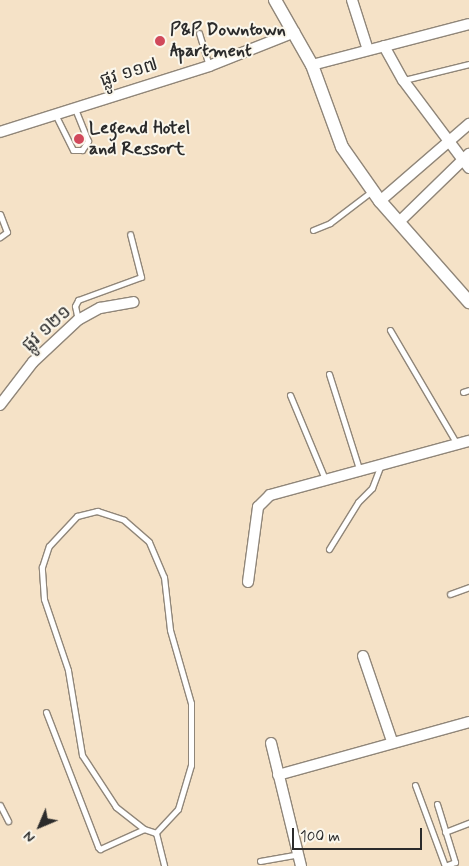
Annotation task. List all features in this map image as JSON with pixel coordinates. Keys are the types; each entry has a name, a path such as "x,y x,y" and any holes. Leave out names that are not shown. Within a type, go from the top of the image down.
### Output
{"street":[{"path":"275,0 295,32 312,65 342,147 376,196 469,302"},
{"path":"352,0 368,50"},
{"path":"312,65 469,24"},
{"name":"ផ្លូវ ១១៧","path":"0,132 55,113 209,66 295,32"},
{"path":"384,46 403,80 447,140 467,161 399,222"},
{"path":"376,196 469,124"},
{"name":"ផ្លូវ ១២១","path":"0,405 33,362 78,320 100,308 133,302"},
{"path":"248,582 257,513 261,502 270,495 325,479 360,473 466,443"},
{"path":"363,656 392,741"},
{"path":"278,775 392,741 469,722"},
{"path":"271,743 301,866"}],"lane":[{"path":"199,33 209,66"},
{"path":"403,80 469,64"},
{"path":"55,113 73,150 82,150 88,141 75,107"},
{"path":"313,230 330,223 376,196"},
{"path":"0,214 6,232 0,237"},
{"path":"78,320 74,306 78,300 141,277 130,234"},
{"path":"390,330 466,443"},
{"path":"329,374 360,473"},
{"path":"463,392 469,390"},
{"path":"290,395 325,479"},
{"path":"329,549 358,502 372,488 380,467"},
{"path":"97,511 124,520 149,542 164,577 170,630 191,703 191,765 178,809 156,833 144,829 116,807 82,755 68,670 44,599 42,567 49,546 76,516 97,511"},
{"path":"450,594 469,587"},
{"path":"46,712 98,847 100,849 144,829"},
{"path":"415,785 445,866 456,862 437,804"},
{"path":"0,805 8,820"},
{"path":"445,832 469,823"},
{"path":"156,833 164,866"},
{"path":"260,861 298,854"}],"place":[{"name":"P&P Downtown Apartment","path":"160,41"},
{"name":"Legend Hotel and Ressort","path":"79,139"}]}
